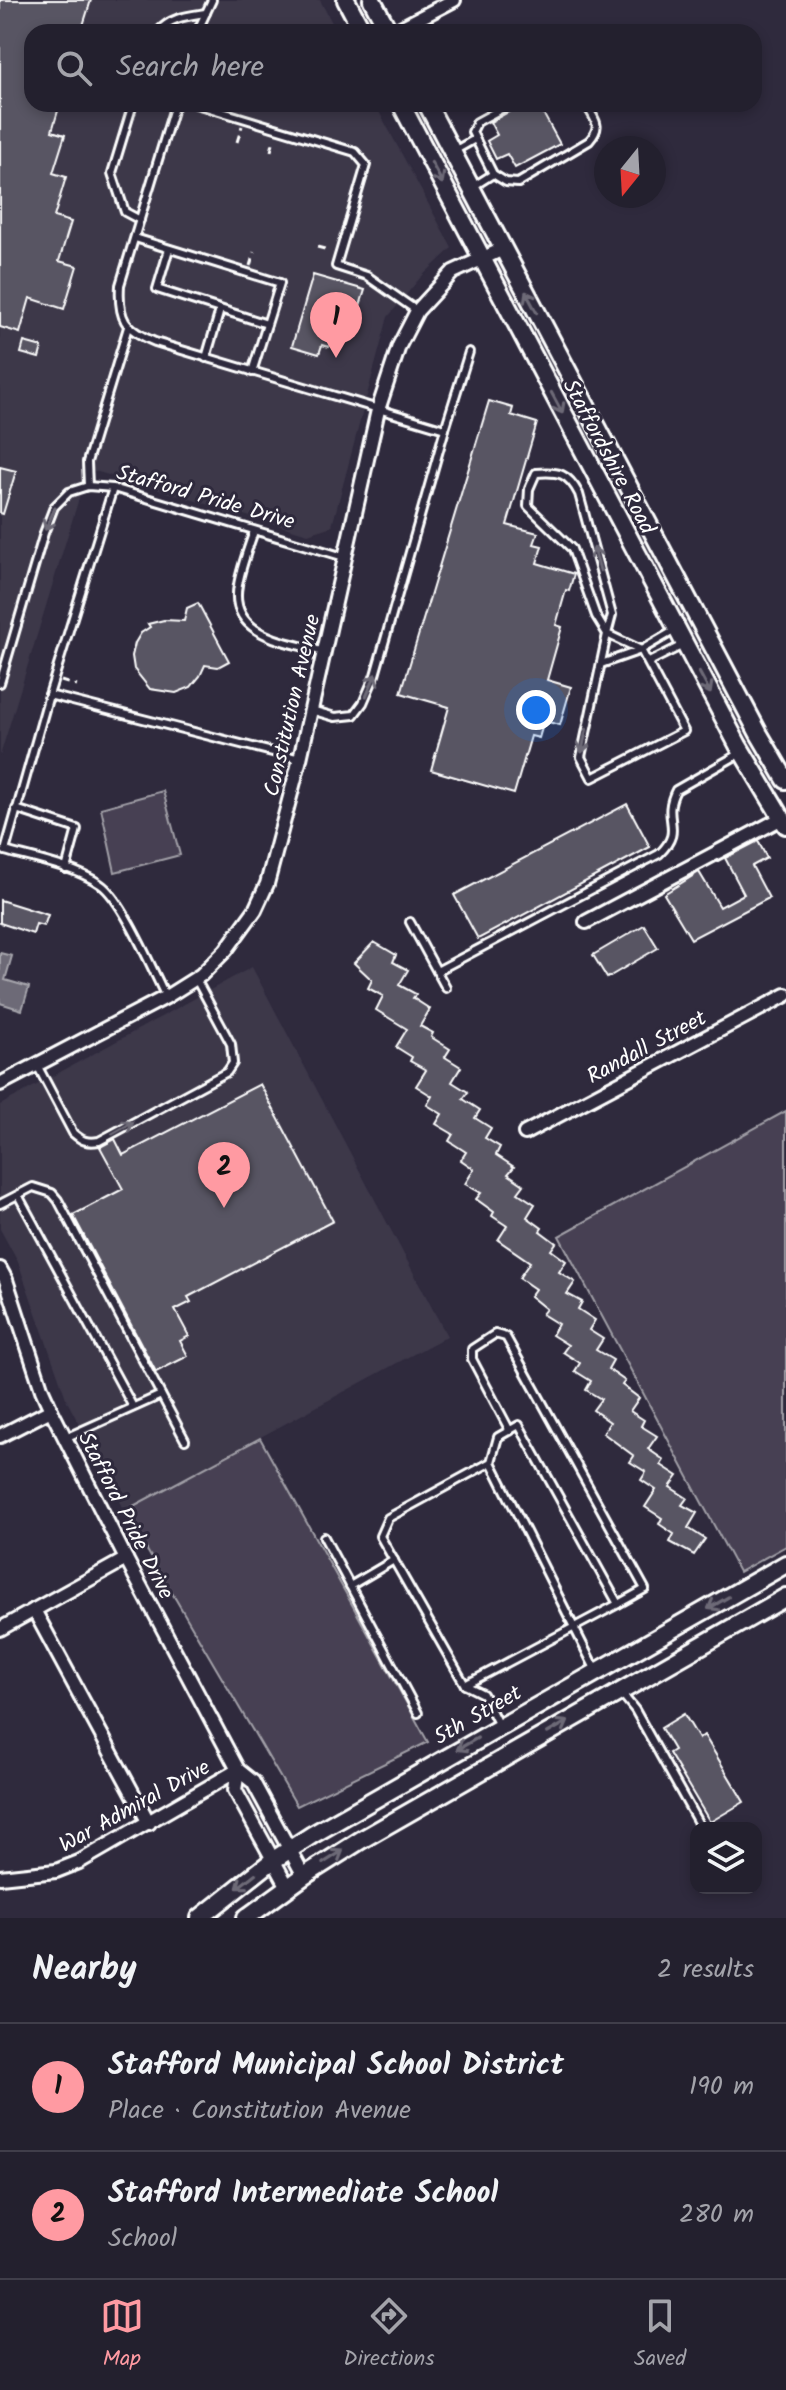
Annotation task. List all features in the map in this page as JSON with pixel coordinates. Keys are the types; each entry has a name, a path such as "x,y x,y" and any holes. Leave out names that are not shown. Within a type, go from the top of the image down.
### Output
{"main road":[{"path":"346,0 359,24"},
{"path":"372,0 386,24"},
{"name":"Staffordshire Road","path":"405,112 742,752 784,822"},
{"name":"Staffordshire Road","path":"431,112 786,780"},
{"name":"5th Street","path":"200,1918 288,1850 499,1726 786,1564"},
{"path":"747,1586 761,1611"},
{"path":"246,1918 361,1840 786,1597"},
{"path":"596,1671 620,1692"},
{"path":"499,1726 516,1752"}],"street":[{"path":"407,24 454,0"},
{"name":"Constitution Avenue","path":"0,1084 196,979 226,950 255,910 267,884 300,759 378,410 399,346 417,311 453,272 503,249"},
{"path":"586,922 784,822"},
{"name":"Randall Street","path":"525,1133 786,995"},
{"name":"Stafford Pride Drive","path":"0,1269 42,1390 65,1438 238,1770 253,1782 304,1876"},
{"path":"0,1436 51,1410"},
{"path":"0,1629 126,1559"},
{"path":"34,1610 149,1823"},
{"name":"Stafford Pride Drive","path":"238,1770 235,1790 288,1887"},
{"name":"War Admiral Drive","path":"0,1877 56,1871 79,1862 238,1770"}],"lane":[{"path":"201,24 212,0"},
{"path":"169,24 177,18 206,13"},
{"path":"131,112 112,173 125,212 140,220"},
{"path":"173,112 120,285 119,308 128,327 155,342 445,429"},
{"path":"222,112 355,152 366,165 336,266 367,276 417,311"},
{"path":"495,112 477,122 472,132 493,174 506,182 518,183 589,141 597,132 597,124 590,112"},
{"path":"452,153 475,139"},
{"path":"471,188 493,174"},
{"path":"135,238 280,283 252,372"},
{"path":"169,249 157,289 267,324"},
{"path":"206,358 220,310"},
{"path":"88,486 87,462 128,327"},
{"path":"311,710 335,717 354,715 363,703 375,675 469,352"},
{"path":"607,634 581,757 592,778 684,731 641,650 607,634 596,616 572,549 528,506 529,489 536,473 553,471 571,479 579,494 612,615 607,634"},
{"name":"Stafford Pride Drive","path":"0,683 44,533 54,507 69,492 88,486 113,488 344,557"},
{"path":"113,488 5,851 99,882 120,906 166,997"},
{"path":"254,531 237,587 237,604 245,621 260,634 325,652"},
{"path":"601,664 681,637"},
{"path":"649,662 681,637"},
{"path":"49,695 300,759"},
{"path":"437,971 659,854 671,842 673,829 668,813 676,790 742,752"},
{"path":"16,809 77,829 66,869"},
{"path":"410,922 446,988"},
{"path":"37,1065 73,1133 89,1143 99,1141 227,1072 233,1063 231,1044 196,979"},
{"path":"0,1204 33,1187 52,1193 58,1200 185,1440"},
{"path":"18,1195 133,1407"},
{"path":"465,1685 645,1589 506,1337 495,1334 472,1349 472,1359 510,1431"},
{"path":"65,1438 161,1395"},
{"path":"596,1671 491,1462 498,1437 519,1425 618,1604"},
{"path":"491,1462 388,1518 380,1536 465,1685 483,1694 499,1726"},
{"path":"324,1537 418,1713"},
{"path":"350,1586 394,1560"},
{"path":"620,1692 635,1710 698,1822"}],"path":[{"path":"237,142 244,119"},
{"path":"271,151 277,129"},
{"path":"317,247 339,254"},
{"path":"54,679 77,686"}],"shaded area":[{"path":"0,0 320,0 333,24 24,24 24,112 379,112 452,248 420,278 388,317 332,526 308,534 88,469 0,756"},
{"path":"163,791 180,855 115,872 101,808"},
{"path":"0,953 12,956 5,980 29,987 22,1010 0,1003"},
{"path":"252,967 447,1336 124,1511 67,1401 18,1262 0,1229 0,1105"},
{"path":"786,1111 786,1546 739,1572 559,1236"},
{"path":"260,1438 428,1742 297,1806 124,1511"}],"building":[{"path":"0,0 91,0 84,24 24,24 24,112 58,112 52,131 65,135 53,173 66,177 54,217 71,222 59,261 77,266 64,309 30,298 20,333 0,327"},
{"path":"508,112 542,112 560,144 515,168 507,154 496,159 487,141 497,135 490,122"},
{"path":"313,275 365,290 351,334 344,332 341,341 332,339 329,347 322,345 319,354 292,346"},
{"path":"24,342 42,347 39,358 21,353"},
{"path":"489,401 513,408 511,415 537,423 507,525 538,533 534,544 542,546 537,563 574,574 556,625 562,627 547,680 571,687 560,725 544,721 539,738 531,736 514,794 431,770 449,707 401,693"},
{"path":"0,467 16,471 3,514 0,513"},
{"path":"198,603 229,661 218,667 205,665 191,687 176,693 150,689 134,669 132,656 135,643 141,633 150,627 148,624 164,620 184,621 187,608"},
{"path":"627,804 650,847 478,939 454,895"},
{"path":"758,841 767,858 752,866 769,898 691,939 664,894 699,872 720,907 744,894 725,858"},
{"path":"0,900 48,915 44,926 36,924 33,934 0,923"},
{"path":"644,925 658,948 607,978 593,955"},
{"path":"374,942 396,955 393,962 408,970 399,985 416,994 413,998 430,1009 420,1026 450,1049 445,1057 461,1067 452,1082 468,1092 463,1099 480,1110 475,1118 491,1128 485,1138 500,1147 496,1155 514,1167 508,1174 524,1185 518,1193 535,1204 527,1217 556,1243 551,1250 566,1261 559,1272 575,1282 567,1294 582,1302 578,1309 595,1320 589,1330 603,1339 596,1350 613,1360 608,1369 625,1381 622,1385 639,1398 630,1411 644,1420 641,1426 657,1436 648,1449 664,1460 661,1465 678,1476 670,1487 687,1498 682,1505 697,1513 688,1528 705,1539 694,1555 670,1542 674,1534 659,1524 662,1518 645,1507 656,1490 641,1480 646,1472 630,1462 634,1456 603,1433 610,1422 593,1410 601,1399 586,1390 591,1381 575,1371 580,1363 563,1352 568,1345 552,1335 558,1324 542,1314 546,1309 530,1296 535,1289 519,1278 530,1262 498,1240 507,1226 476,1199 481,1193 465,1184 474,1169 461,1160 466,1152 449,1141 453,1134 436,1124 442,1114 427,1105 432,1096 416,1086 426,1070 410,1061 412,1057 396,1047 407,1029 376,1010 383,996 368,988 372,980 354,963"},
{"path":"260,1084 333,1221 188,1297 191,1302 175,1310 189,1336 180,1341 188,1356 156,1372 73,1215 123,1189 100,1147 115,1139 123,1155"},
{"path":"684,1714 699,1739 704,1735 744,1802 710,1822 669,1753 674,1750 661,1728"}],"place":[{"name":"Stafford Municipal School District","path":"336,358"},
{"name":"Stafford Intermediate School","path":"224,1208"}]}
